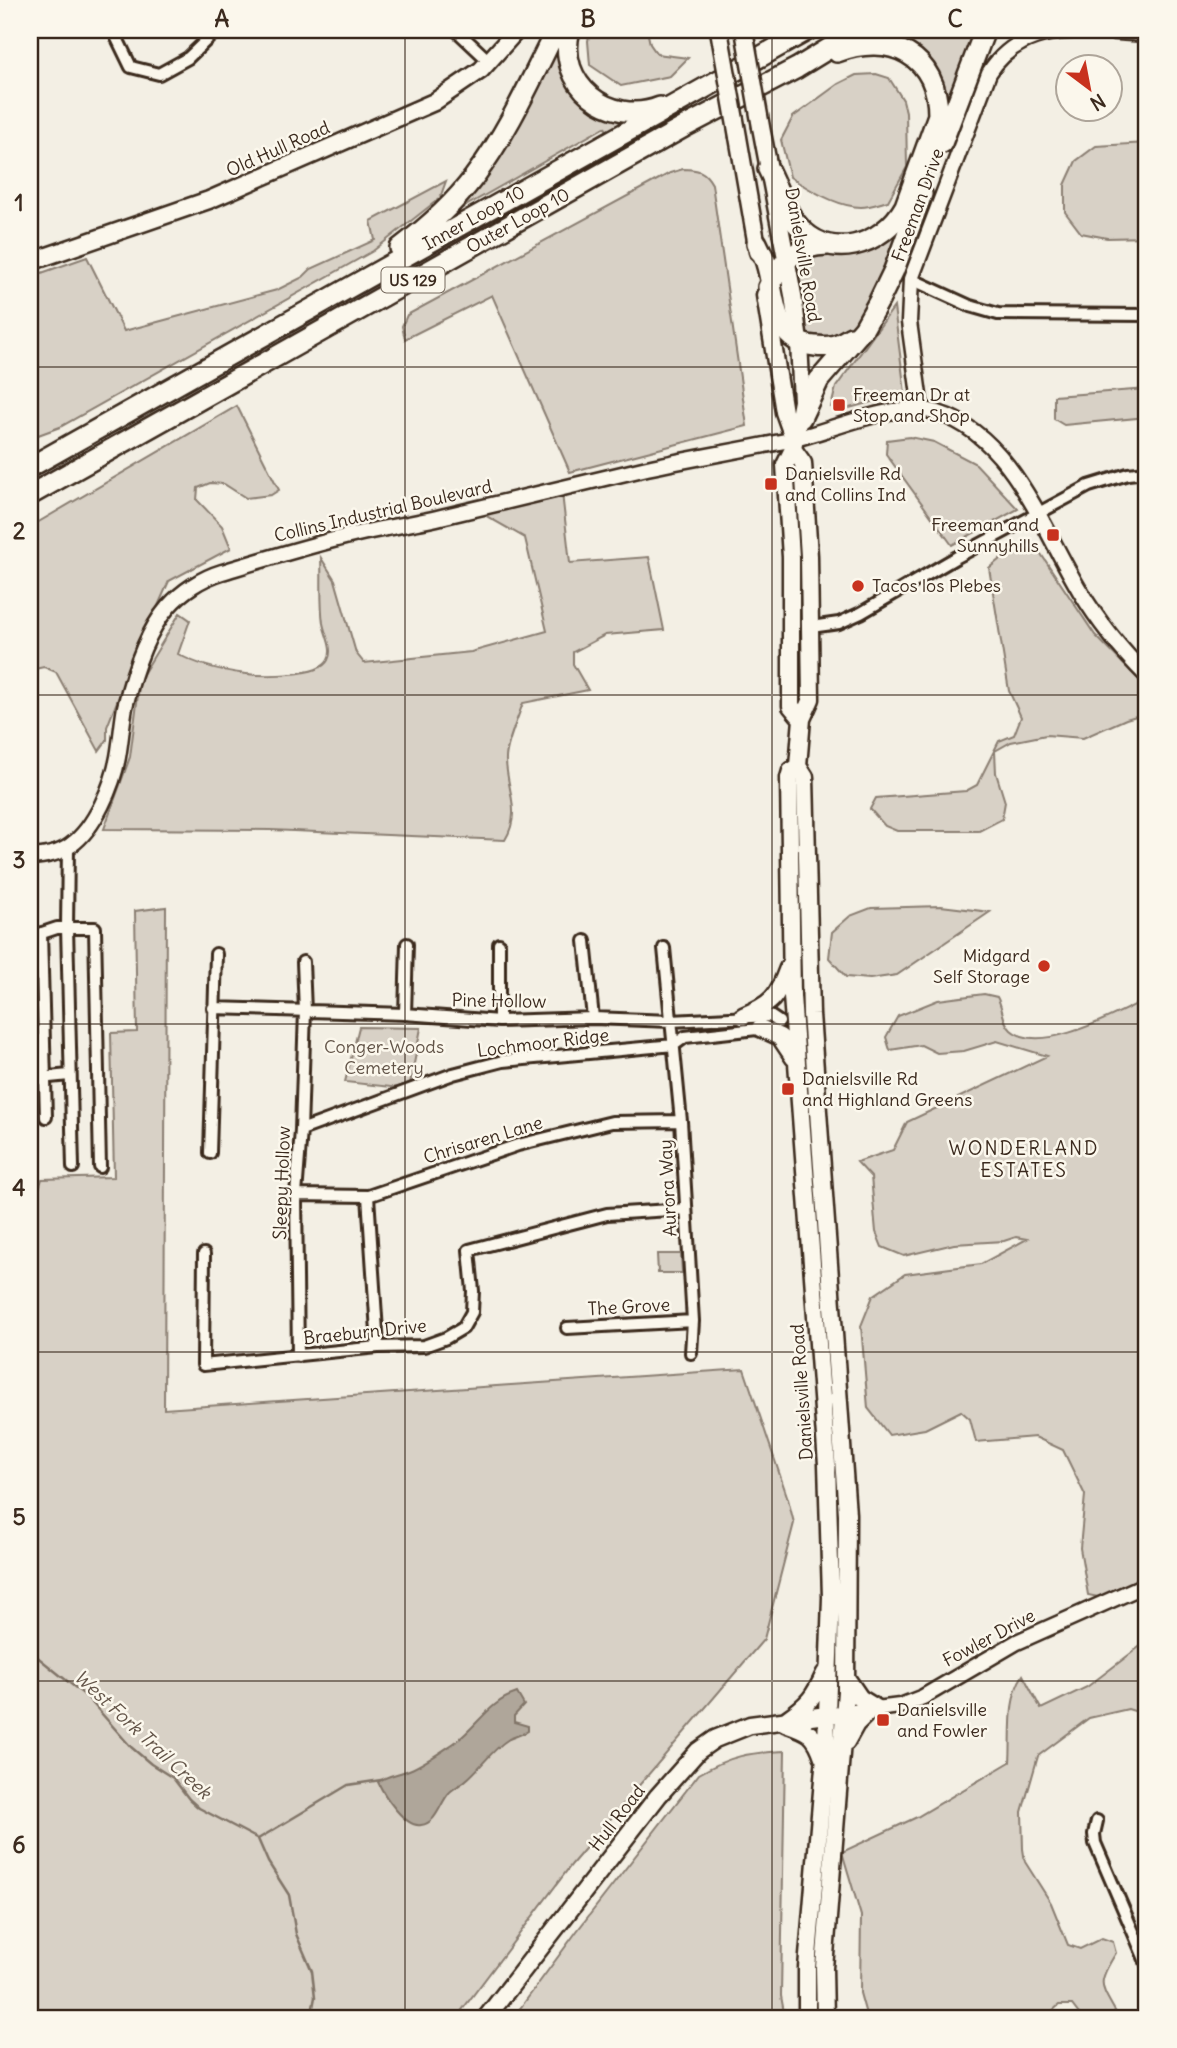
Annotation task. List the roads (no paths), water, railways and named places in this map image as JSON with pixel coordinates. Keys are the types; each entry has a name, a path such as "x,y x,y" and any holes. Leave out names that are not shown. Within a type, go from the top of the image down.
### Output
{"highway":[{"path":"351,287 432,224 474,178 509,121 556,30"},
{"path":"570,30 567,40 571,70 578,84 598,103 623,112 638,113 700,92"},
{"name":"Inner Loop 10","path":"30,467 807,30"},
{"name":"Outer Loop 10","path":"30,495 686,127 797,68 859,30"},
{"path":"800,418 819,380 864,328 894,270 985,30"},
{"path":"768,169 795,223 813,238 843,247 866,242 884,232 898,218 938,115 938,102 932,81 922,65 907,53 886,45 874,43 851,47 797,68"},
{"path":"757,243 766,263 767,288 778,319 786,332 810,346 829,347 840,345 864,328"},
{"path":"767,288 786,260 796,252 811,246 832,245"}],"main road":[{"name":"Old Hull Road","path":"30,262 187,209 434,102 463,85 490,62 517,30"},
{"path":"719,30 757,243"},
{"name":"Danielsville Road","path":"744,30 799,342 802,401 794,444 785,465 792,556 791,705 802,719"},
{"name":"Danielsville Road","path":"767,288 784,412 803,463 811,627 811,699 802,719 797,766 789,778 792,959 786,1020 796,1063 826,1454 831,1597 825,1760 807,1968 807,2018"},
{"name":"Danielsville Road","path":"797,766 805,777 811,1014 847,1514 847,1679 824,1968 825,2018"},
{"path":"743,1016 766,1007 774,999 792,959"},
{"path":"760,1028 785,1041 796,1063"},
{"path":"826,1454 844,1452"},
{"path":"782,1721 812,1699 829,1665"},
{"path":"843,1747 856,1724 874,1710 860,1698 847,1679"},
{"name":"Hull Road","path":"486,2018 659,1796 698,1751 732,1731 845,1713"},
{"path":"782,1721 809,1732 816,1740 825,1760"}],"street":[{"path":"113,30 131,66 159,74 188,58 215,31"},
{"path":"456,30 490,62"},
{"name":"Freeman Drive","path":"921,410 909,322 911,279 989,73 1005,53 1030,37 1062,30 1147,34"},
{"path":"911,279 970,306 998,314 1147,315"},
{"path":"794,444 877,415 921,410 937,412 970,428 1005,462 1077,587 1104,628 1147,676"},
{"name":"Collins Industrial Boulevard","path":"68,848 94,818 111,782 129,693 152,631 167,609 197,583 221,572 343,537 434,519 648,468 794,444"},
{"path":"811,627 839,624 861,613 957,556 1089,486 1128,474 1147,472"},
{"path":"30,857 47,856 68,848 69,1075 73,1167"},
{"path":"46,1117 35,935 67,927 95,928 100,1167"},
{"path":"585,941 593,1018"},
{"path":"405,1014 407,944"},
{"path":"499,944 499,1021"},
{"path":"664,948 671,1021"},
{"path":"210,1153 216,954"},
{"path":"303,962 305,1011"},
{"name":"Pine Hollow","path":"213,1007 405,1014 499,1021 593,1018 671,1021 743,1016 770,1016 786,1020"},
{"name":"Sleepy Hollow","path":"298,1356 296,1195 305,1011"},
{"path":"674,1045 685,1037 773,1027 786,1020 811,1014"},
{"name":"Aurora Way","path":"671,1021 681,1121 693,1321 691,1353"},
{"name":"Lochmoor Ridge","path":"301,1130 453,1074 503,1061 674,1045"},
{"path":"30,1079 69,1075"},
{"name":"Chrisaren Lane","path":"296,1195 368,1196 518,1145 612,1122 681,1121"},
{"path":"368,1196 378,1347"},
{"name":"Braeburn Drive","path":"204,1254 203,1365 378,1347 424,1346 463,1328 472,1312 469,1250 607,1214 686,1209"},
{"name":"The Grove","path":"567,1328 693,1321"},
{"name":"Fowler Drive","path":"845,1713 900,1706 923,1697 1017,1642 1147,1584"},
{"path":"1097,1821 1095,1843 1147,1964"}],"waterway":[{"name":"West Fork Trail Creek","path":"30,1651 87,1697 131,1747 173,1778 199,1808 258,1839 268,1862 289,1895 296,1934 312,1971 315,1997 311,2018"},
{"path":"258,1839 348,1785 381,1780"}],"place":[{"name":"Freeman Dr at Stop and Shop","path":"839,405"},
{"name":"Danielsville Rd and Collins Ind","path":"771,484"},
{"name":"Freeman and Sunnyhills","path":"1053,535"},
{"name":"Tacos los Plebes","path":"858,586"},
{"name":"Midgard Self Storage","path":"1044,966"},
{"name":"Danielsville Rd and Highland Greens","path":"788,1089"},
{"name":"Danielsville and Fowler","path":"883,1720"}],"district":[{"name":"WONDERLAND ESTATES","path":"1024,1159"}],"park label":[{"name":"Conger-Woods Cemetery","path":"384,1057"}]}
